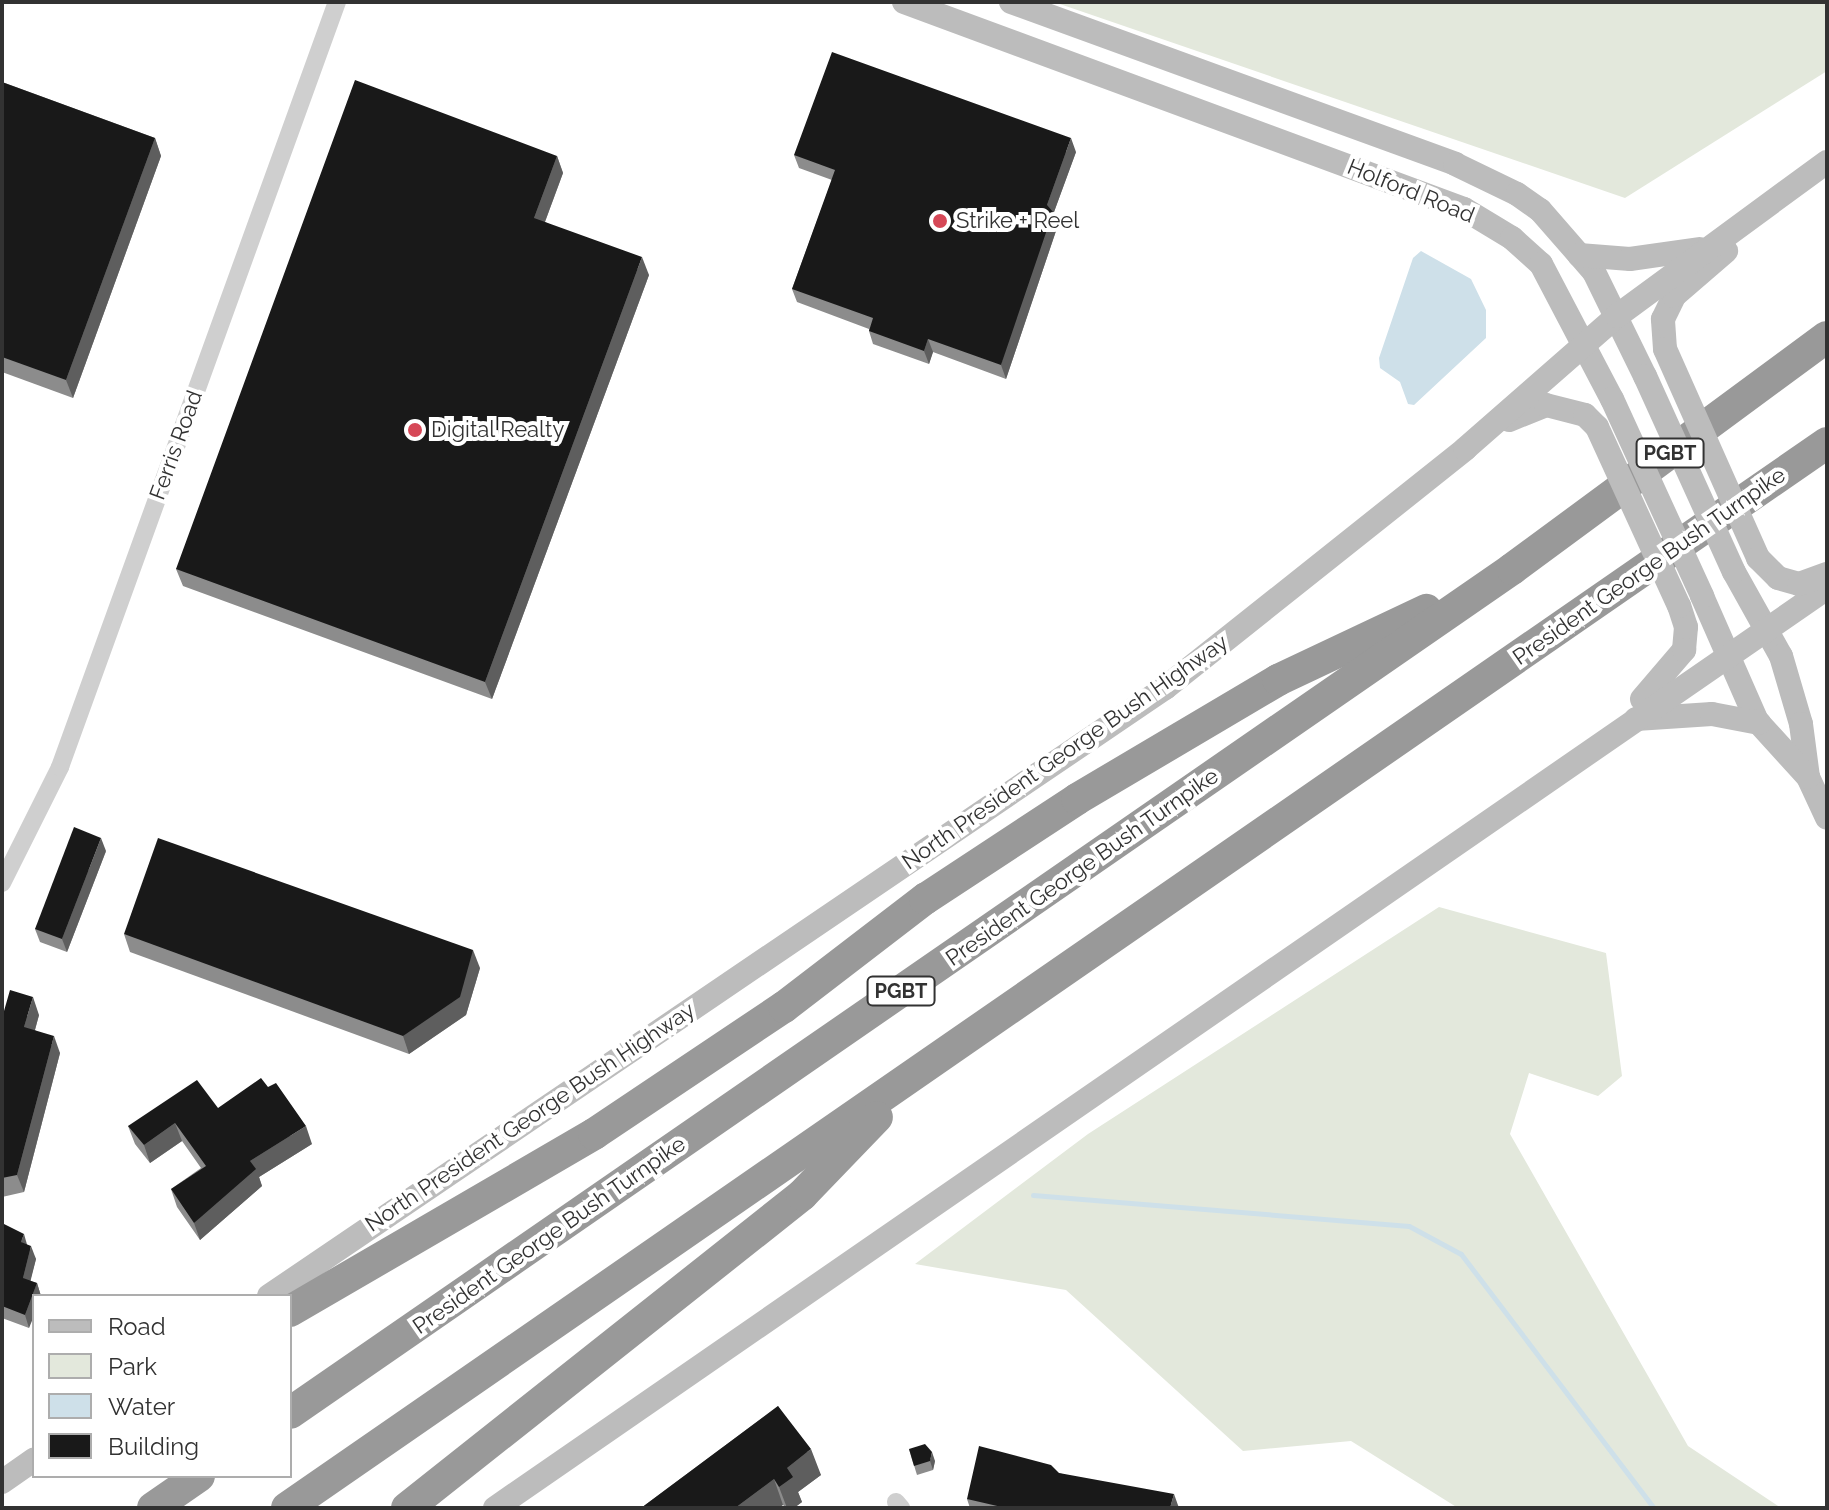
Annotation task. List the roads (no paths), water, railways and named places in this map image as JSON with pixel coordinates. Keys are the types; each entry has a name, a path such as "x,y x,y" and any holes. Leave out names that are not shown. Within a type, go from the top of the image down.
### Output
{"highway":[{"name":"President George Bush Turnpike","path":"292,1412 1512,569 1827,337"},
{"name":"President George Bush Turnpike","path":"287,1508 1827,443"},
{"path":"292,1310 594,1134 784,1007 925,899 1077,799 1278,680 1512,569"},
{"path":"407,1508 802,1195 928,1064"},
{"path":"153,1508 196,1478"}],"main road":[{"name":"Holford Road","path":"904,2 1464,209 1512,238 1541,264 1587,343 1730,651 1759,723 1808,777"},
{"name":"Holford Road","path":"1011,2 1455,164 1540,210 1579,255 1617,316 1734,572 1781,656 1801,724 1808,777 1827,818"},
{"name":"North President George Bush Highway","path":"272,1294 1165,688 1476,438 1617,316 1768,200 1827,162"},
{"path":"1768,200 1743,236 1674,296 1663,319 1665,349 1758,558 1778,578 1799,584 1827,574"},
{"path":"1579,255 1630,259 1705,248"},
{"path":"1476,438 1546,405 1585,415 1597,427 1679,606 1686,627 1684,650 1671,671 1595,746"},
{"path":"495,1508 1730,651 1827,588"},
{"path":"1634,719 1688,713 1759,723"},
{"path":"2,1482 32,1461"}],"street":[{"name":"Ferris Road","path":"2,883 60,767 337,2"}],"water":[{"path":"1421,251 1471,279 1486,310 1486,338 1414,405 1408,404 1400,382 1380,368 1379,358 1413,258"}],"waterway":[{"path":"1033,1195 1409,1226 1461,1254 1654,1508"}],"place":[{"name":"Strike + Reel","path":"940,221"},
{"name":"Digital Realty","path":"415,430"}]}
